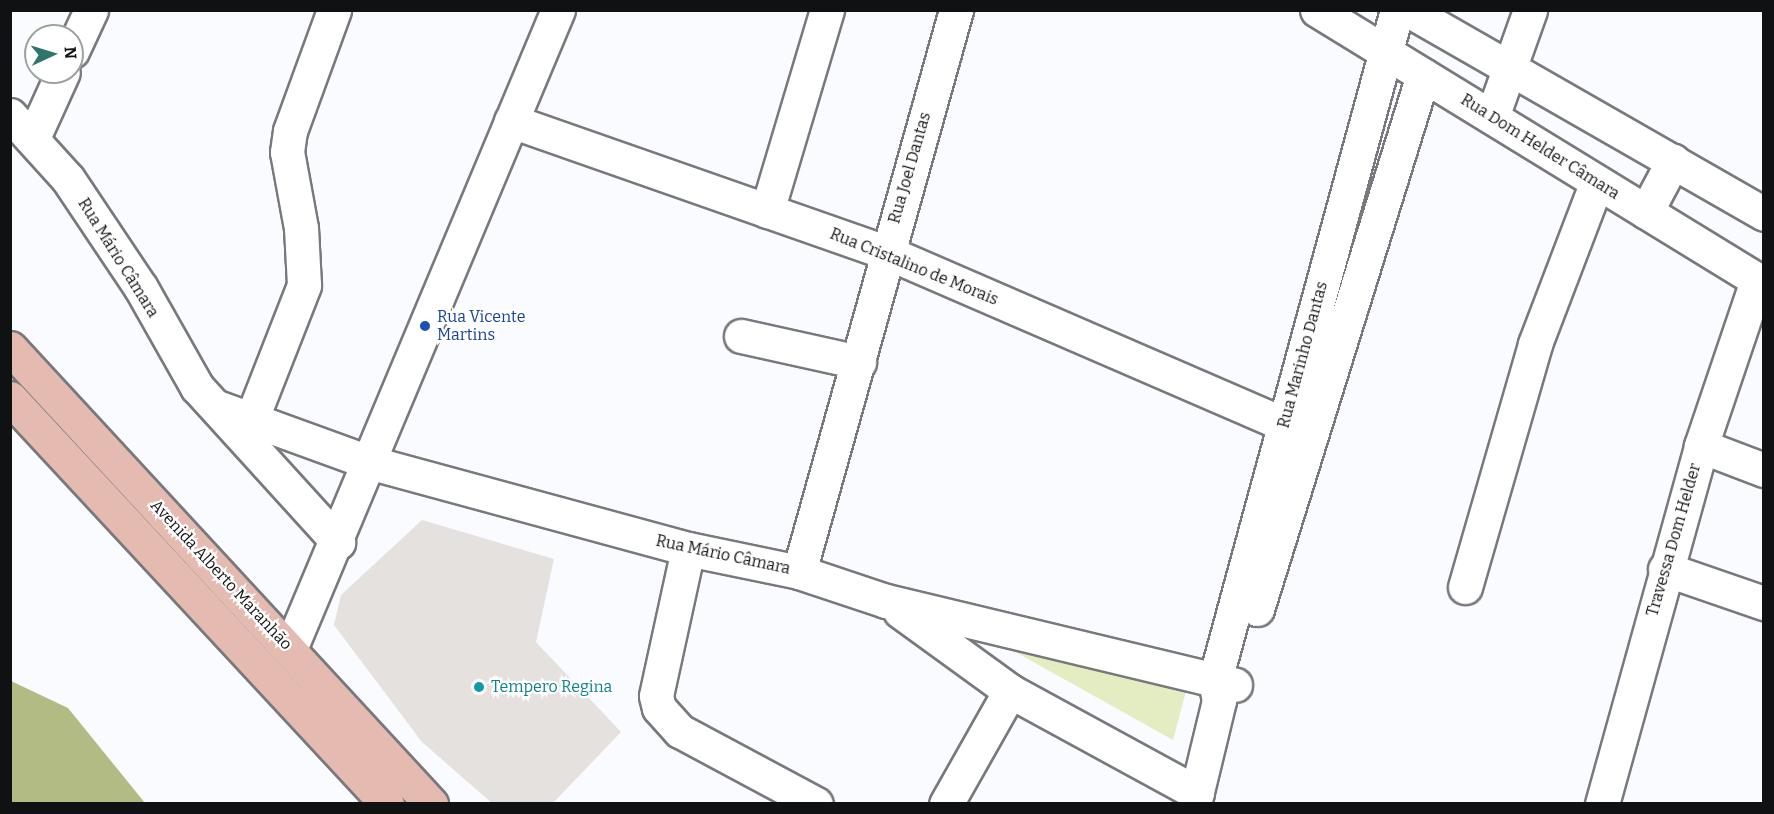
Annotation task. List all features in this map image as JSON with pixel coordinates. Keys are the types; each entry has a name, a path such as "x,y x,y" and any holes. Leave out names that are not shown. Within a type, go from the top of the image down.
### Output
{"main road":[{"name":"Avenida Alberto Maranhão","path":"10,348 290,649 414,797"},
{"name":"Avenida Alberto Maranhão","path":"10,399 387,804"}],"street":[{"path":"84,25 91,10"},
{"path":"252,418 304,285 301,228 287,152 290,131 334,10"},
{"path":"290,649 338,542 368,462 558,10"},
{"path":"767,211 827,10"},
{"name":"Rua Joel Dantas","path":"799,572 859,362 886,252 956,10"},
{"name":"Rua Dom Helder Câmara","path":"1317,10 1760,283"},
{"name":"Rua Marinho Dantas","path":"1196,798 1223,689 1296,430 1385,51 1397,10"},
{"path":"1408,10 1764,214"},
{"path":"1492,117 1530,10"},
{"name":"Rua Marinho Dantas","path":"1296,430 1423,75"},
{"path":"22,127 54,84"},
{"name":"Rua Cristalino de Morais","path":"510,121 886,252 1296,430"},
{"name":"Rua Mário Câmara","path":"22,127 68,179 115,249 197,387 338,542"},
{"path":"1646,212 1673,161"},
{"path":"1465,587 1535,344 1597,182"},
{"name":"Travessa Dom Helder","path":"1602,804 1665,569 1701,446 1760,283"},
{"path":"741,336 859,362"},
{"name":"Rua Mário Câmara","path":"217,407 368,462 688,549 799,572 886,601 1223,689"},
{"path":"1701,446 1764,470"},
{"path":"688,549 656,696 659,708 680,731 816,804"},
{"path":"1665,569 1764,603"},
{"path":"886,601 1010,691 1196,798"},
{"path":"946,804 1010,691"}],"green space":[{"path":"996,641 1189,680 1173,740"},
{"path":"11,681 68,708 145,803 11,803"}],"building":[{"name":"Tempero Regina","path":"422,520 554,559 536,642 621,732 552,804 493,804 422,742 334,625 341,595"}],"place":[{"name":"Rua Vicente Martins","path":"425,326"},
{"name":"Tempero Regina","path":"479,687"}]}
